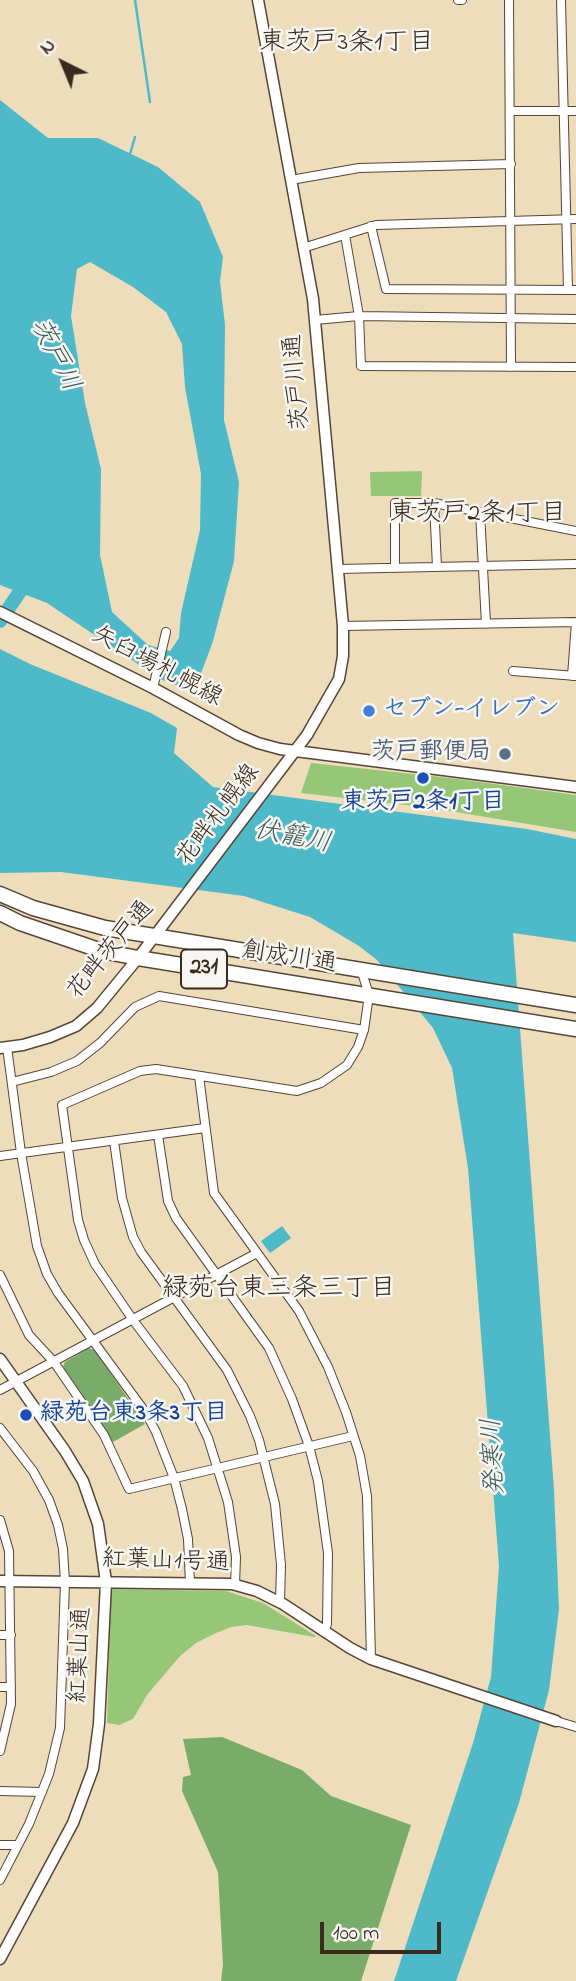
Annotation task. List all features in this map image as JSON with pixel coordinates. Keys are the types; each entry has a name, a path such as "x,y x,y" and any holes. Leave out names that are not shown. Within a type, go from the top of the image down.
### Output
{"highway":[{"name":"創成川通","path":"0,894 33,908 105,928 576,1004"},
{"name":"創成川通","path":"0,913 20,923 102,951 576,1029"}],"street":[{"name":"茨戸川通","path":"258,0 313,299 343,626 343,656 339,679 295,751"},
{"path":"509,0 511,366"},
{"path":"372,226 386,289 572,290 565,220 561,0"},
{"path":"510,111 576,111"},
{"path":"291,180 359,168 511,164"},
{"path":"303,248 372,226 576,219"},
{"path":"345,235 359,316 361,366 576,367"},
{"path":"315,320 359,316 576,319"},
{"path":"395,568 395,503 434,503 576,531"},
{"path":"434,503 437,567"},
{"path":"480,512 486,624"},
{"path":"338,569 576,565"},
{"name":"矢臼場札幌線","path":"0,612 154,684 239,735 280,749 576,787"},
{"path":"343,626 576,622 574,676 513,671"},
{"path":"154,684 166,632"},
{"name":"花畔札幌線","path":"177,906 295,751"},
{"name":"花畔茨戸通","path":"4,1048 50,1037 76,1026 97,1008 177,906"},
{"path":"235,1585 236,1557 228,1502 208,1438 183,1386 132,1320 95,1264 84,1240 78,1220 62,1105 140,1071 156,1069 297,1091 321,1083 347,1065 358,1047 369,995 363,969"},
{"path":"12,1082 51,1072 77,1061 100,1043 135,1007 159,996 363,1030"},
{"path":"4,1048 12,1082 37,1246 47,1274 92,1342 146,1413 156,1432 174,1478 188,1539 190,1583"},
{"path":"199,1076 214,1192 299,1311 328,1367 353,1436 367,1496 371,1569 371,1659"},
{"path":"0,1156 205,1128"},
{"path":"158,1135 168,1201 185,1234 269,1348 309,1446 318,1481 328,1553 327,1624 324,1632"},
{"path":"114,1141 129,1227 141,1252 227,1370 250,1416 271,1480 279,1531 280,1603"},
{"path":"0,1391 257,1253"},
{"path":"0,1275 29,1335 54,1362 104,1434 129,1489 353,1436"},
{"name":"紅葉山通","path":"0,1359 83,1481 98,1524 106,1582 99,1724 93,1769 73,1823 1,1956"},
{"path":"0,1428 33,1471 48,1500 58,1525 63,1549 65,1582 60,1728 42,1792 0,1880"},
{"path":"0,1520 9,1550 6,1581 11,1635 11,1704 0,1751"},
{"name":"紅葉山1号通","path":"6,1581 235,1585 257,1591 280,1603 371,1659 556,1721"},
{"path":"0,1635 11,1635"},
{"path":"0,1687 11,1687"},
{"path":"556,1721 576,1727"},
{"path":"0,1791 42,1792"},
{"path":"0,1845 18,1845"}],"green space":[{"path":"422,471 421,496 371,496 370,472"},
{"path":"311,763 576,795 576,832 432,808 301,793"},
{"path":"89,1348 94,1350 106,1366 145,1424 113,1442 63,1367 65,1362"},
{"path":"111,1589 226,1591 263,1603 316,1636 247,1625 216,1633 196,1643 180,1656 147,1695 133,1719 119,1725 107,1723"},
{"path":"222,1737 302,1770 331,1796 411,1825 361,1981 221,1981 223,1965 218,1872 182,1791 183,1777 191,1775 183,1739"}],"water":[{"path":"0,100 48,138 98,138 158,167 200,202 223,257 220,281 225,325 224,420 239,482 234,561 213,641 196,687 189,690 160,679 47,603 0,585","holes":["90,262 133,287 166,312 182,344 185,387 201,474 200,530 181,613 179,638 170,651 148,645 112,612 100,555 101,469 85,403 71,316 77,269"]},
{"path":"0,649 30,664 151,713 177,728 174,753 213,787 527,829 576,839 576,942 513,933 554,1490 559,1609 549,1690 519,1803 456,1981 394,1981 473,1743 491,1677 499,1566 468,1168 452,1068 433,1028 377,960 310,917 244,896 61,872 0,873"},
{"path":"282,1226 291,1238 270,1253 261,1241"}],"waterway":[{"path":"135,0 150,102"},
{"path":"130,154 135,137"},
{"name":"茨戸川","path":"0,621 29,578"}],"place":[{"name":"セブン-イレブン","path":"369,711"},
{"name":"茨戸郵便局","path":"505,754"},
{"name":"東茨戸2条1丁目","path":"423,778"},
{"name":"緑苑台東3条3丁目","path":"26,1415"}],"district":[{"name":"東茨戸3条1丁目","path":"347,45"},
{"name":"東茨戸2条1丁目","path":"478,516"},
{"name":"緑苑台東三条三丁目","path":"279,1291"}],"water label":[{"name":"伏籠川","path":"292,839"},
{"name":"発寒川","path":"496,1457"}]}
